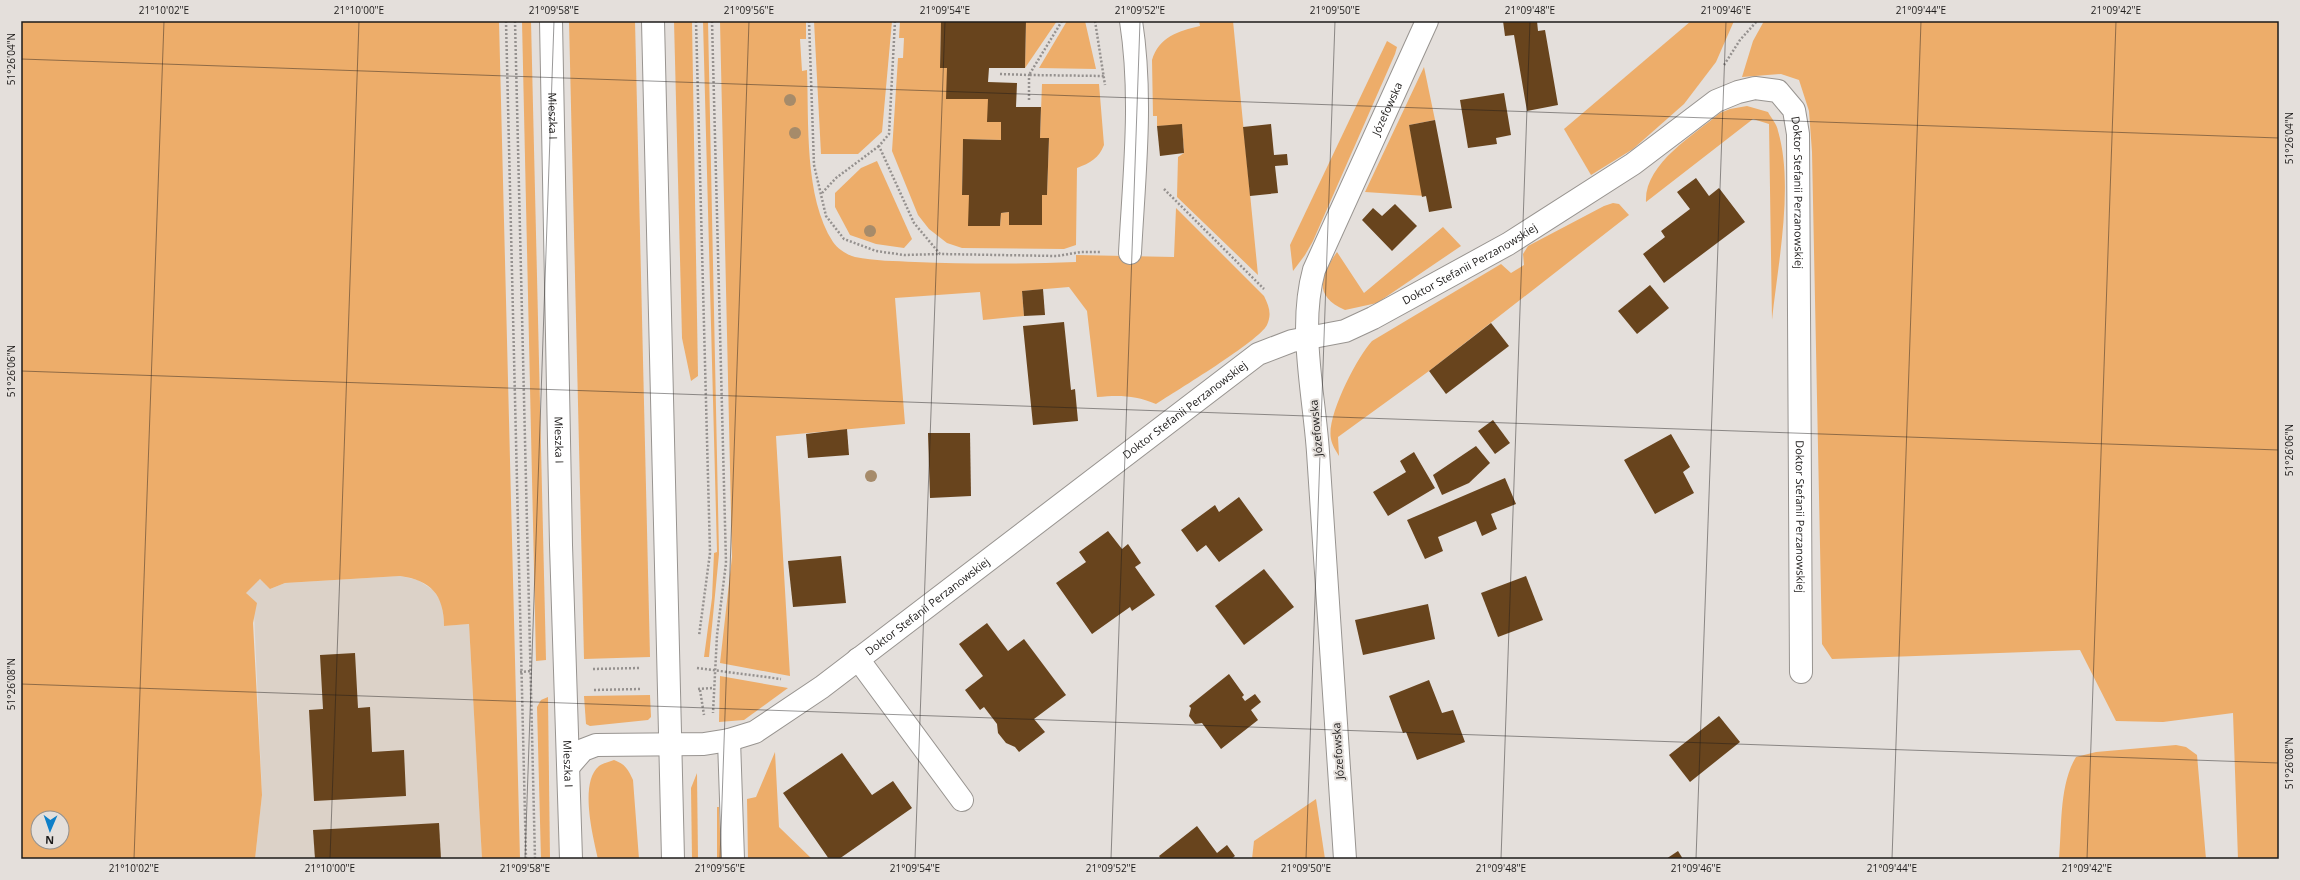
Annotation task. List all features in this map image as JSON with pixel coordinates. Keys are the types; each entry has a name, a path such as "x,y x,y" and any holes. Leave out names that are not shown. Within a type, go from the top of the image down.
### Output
{"street":[{"name":"Mieszka I","path":"551,21 565,691 569,766 571,859"},
{"path":"653,21 672,859"},
{"path":"1130,253 1135,161 1136,63 1131,21"},
{"name":"Józefowska","path":"1345,859 1317,435 1308,338 1307,304 1314,270 1427,21"},
{"name":"Doktor Stefanii Perzanowskiej","path":"569,766 583,750 596,745 670,745 716,742 755,732 822,687 1258,354 1308,338 1345,331 1372,318 1508,244 1633,164 1716,101 1738,92 1754,88 1778,91 1794,110 1798,134 1801,672"},
{"path":"858,659 962,800"},
{"path":"716,742 733,859"}],"path":[{"path":"506,21 526,859"},
{"path":"515,21 535,859"},
{"path":"696,21 710,553 698,639"},
{"path":"712,21 726,564 713,688 716,742"},
{"path":"809,21 814,164 826,216 844,239 876,251 904,255 940,254 1049,256 1081,252 1130,253"},
{"path":"821,193 836,178 879,146 889,134 896,21"},
{"path":"1029,101 1029,75 1062,21"},
{"path":"1716,101 1725,64 1740,40 1757,21"},
{"path":"1000,74 1105,76"},
{"path":"879,146 914,222 940,254"},
{"path":"1135,161 1264,289"},
{"path":"696,660 696,673"},
{"path":"698,681 704,708 716,742"},
{"path":"532,692 713,688"}],"shaded area":[{"path":"21,21 499,21 520,859 482,859 469,624 444,626 441,606 434,591 428,585 420,581 400,576 285,583 270,589 260,579 246,593 257,603 253,623 262,795 255,859 21,859"},
{"path":"522,21 531,21 546,660 536,661"},
{"path":"569,21 635,21 650,657 584,659"},
{"path":"674,21 692,21 698,376 691,381 682,338"},
{"path":"703,21 708,21 719,554 709,657 704,657 712,598 714,553 717,552"},
{"path":"720,21 806,21 806,39 800,39 802,71 807,70 808,135 813,182 817,203 824,224 833,242 837,247 846,253 855,257 877,260 975,263 1076,262 1076,255 1174,257 1176,208 1264,296 1269,310 1267,325 1249,342 1216,366 1156,404 1127,396 1097,397 1087,311 1069,287 1022,291 1024,316 983,320 980,292 895,298 905,424 776,436 790,676 720,663 732,557"},
{"path":"814,21 892,21 882,132 858,154 821,154"},
{"path":"900,21 941,21 940,67 947,68 947,99 988,99 988,121 1001,122 1001,140 963,139 962,195 969,195 969,226 1000,226 1001,213 1009,212 1009,225 1041,225 1042,195 1047,195 1049,138 1040,138 1042,84 1099,84 1104,145 1094,160 1077,168 1076,245 1064,249 962,248 947,243 929,229 918,215 892,151 898,58 903,58 904,38 899,38"},
{"path":"1026,21 1057,21 1025,68"},
{"path":"1067,21 1085,21 1096,69 1039,68"},
{"path":"1199,21 1233,21 1258,275 1177,197 1178,157 1184,153 1182,125 1157,126 1157,116 1153,116 1152,60 1155,52 1164,40 1170,36 1184,30 1200,26"},
{"path":"1691,21 1734,21 1716,62 1684,104 1633,149 1591,175 1564,129"},
{"path":"1764,21 2279,21 2279,859 2238,859 2233,713 2163,722 2116,721 2080,650 1832,659 1822,644 1812,152 1809,111 1799,80 1781,74 1742,77 1753,41"},
{"path":"1387,41 1397,47 1395,54 1313,241 1293,271 1290,245"},
{"path":"1424,67 1435,120 1409,125 1426,196 1365,192"},
{"path":"1747,106 1768,112 1777,128 1783,152 1785,200 1781,249 1772,320 1769,124 1753,119 1646,202 1648,188 1653,175 1672,152 1720,113 1730,109"},
{"path":"877,161 912,239 904,248 876,244 850,235 835,207 835,193 861,168"},
{"path":"1613,203 1619,204 1629,215 1429,371 1338,437 1339,456 1331,439 1333,417 1351,373 1372,341 1501,264 1511,273 1524,265 1523,254 1528,246 1604,206"},
{"path":"1443,227 1461,246 1377,303 1345,310 1328,298 1324,292 1324,277 1337,252 1364,293"},
{"path":"400,576 418,580 433,590 442,603 444,626 469,624 482,859 255,859 262,795 254,613 246,593 260,579 270,589 285,583"},
{"path":"720,676 788,688 744,720 719,722"},
{"path":"650,695 651,717 648,720 590,726 586,724 584,696"},
{"path":"548,697 550,859 541,859 537,707 541,700"},
{"path":"2176,745 2186,747 2197,755 2206,859 2059,859 2064,793 2071,768 2076,757 2096,752"},
{"path":"775,752 779,827 812,859 748,859 747,799 756,797"},
{"path":"614,760 626,767 633,780 639,859 598,859 589,810 590,784 593,774 599,766"},
{"path":"697,773 698,859 692,859 691,788"},
{"path":"1316,799 1325,859 1252,859 1254,841"},
{"path":"717,807 719,807 721,859 717,859"}],"building":[{"path":"941,21 1026,21 1025,68 989,68 988,82 1017,83 1016,107 1041,107 1040,138 1049,138 1047,195 1042,195 1042,225 1009,225 1009,212 1001,213 1000,226 968,226 969,195 962,195 963,139 1001,140 1001,122 987,122 988,99 946,99 947,68 940,68"},
{"path":"1503,21 1537,21 1538,31 1545,30 1558,105 1527,111 1514,35 1505,36"},
{"path":"1504,93 1511,135 1496,138 1497,144 1468,148 1460,100"},
{"path":"1435,120 1452,208 1429,212 1426,196 1422,197 1409,125"},
{"path":"1182,124 1184,153 1160,156 1157,126"},
{"path":"1271,124 1274,155 1287,154 1288,165 1275,166 1278,193 1250,196 1243,127"},
{"path":"1696,178 1709,196 1719,188 1745,222 1664,283 1643,254 1665,237 1661,231 1690,209 1677,192"},
{"path":"1395,204 1417,226 1392,251 1362,220 1373,208 1382,216"},
{"path":"1650,285 1669,308 1637,334 1618,311"},
{"path":"1043,289 1045,315 1024,316 1022,291"},
{"path":"1064,322 1071,390 1075,389 1078,421 1033,425 1023,326"},
{"path":"1491,323 1509,346 1446,394 1429,371"},
{"path":"1493,420 1510,443 1495,454 1478,431"},
{"path":"847,429 849,455 808,458 806,434"},
{"path":"928,433 970,433 971,496 930,498"},
{"path":"1671,434 1690,467 1683,472 1694,493 1655,514 1624,460"},
{"path":"1476,446 1490,463 1469,483 1442,495 1433,475"},
{"path":"1414,452 1435,488 1388,516 1373,492 1406,472 1400,461"},
{"path":"1505,478 1516,504 1491,514 1497,529 1482,536 1476,521 1438,537 1443,551 1425,559 1407,520"},
{"path":"1239,497 1263,530 1219,562 1206,545 1197,552 1181,530 1215,505 1219,512"},
{"path":"1108,531 1122,549 1128,544 1141,563 1135,567 1155,595 1132,611 1130,607 1092,634 1056,583 1086,562 1079,552"},
{"path":"841,556 846,603 793,607 788,561"},
{"path":"1264,569 1294,607 1244,645 1215,606"},
{"path":"1526,576 1543,620 1498,637 1481,593"},
{"path":"1428,604 1435,639 1363,655 1355,620"},
{"path":"987,623 1008,651 1024,639 1066,695 1034,719 1045,732 1019,752 1015,747 1006,743 998,733 997,724 984,707 980,710 965,690 983,676 959,644"},
{"path":"355,653 358,708 370,707 372,752 404,750 406,796 314,801 309,710 323,709 320,655"},
{"path":"1229,674 1244,695 1242,697 1245,701 1255,694 1261,702 1251,710 1258,720 1221,749 1202,723 1195,724 1189,716 1191,708 1189,706"},
{"path":"1429,680 1442,713 1453,710 1465,742 1417,760 1406,732 1403,733 1389,696"},
{"path":"1719,716 1740,742 1690,782 1669,755"},
{"path":"842,753 872,795 893,781 912,808 839,859 829,859 783,793"},
{"path":"439,823 441,859 315,859 313,830"},
{"path":"1197,826 1217,853 1227,845 1235,856 1231,859 1161,859 1159,856"},
{"path":"1678,851 1683,859 1666,859"}]}
